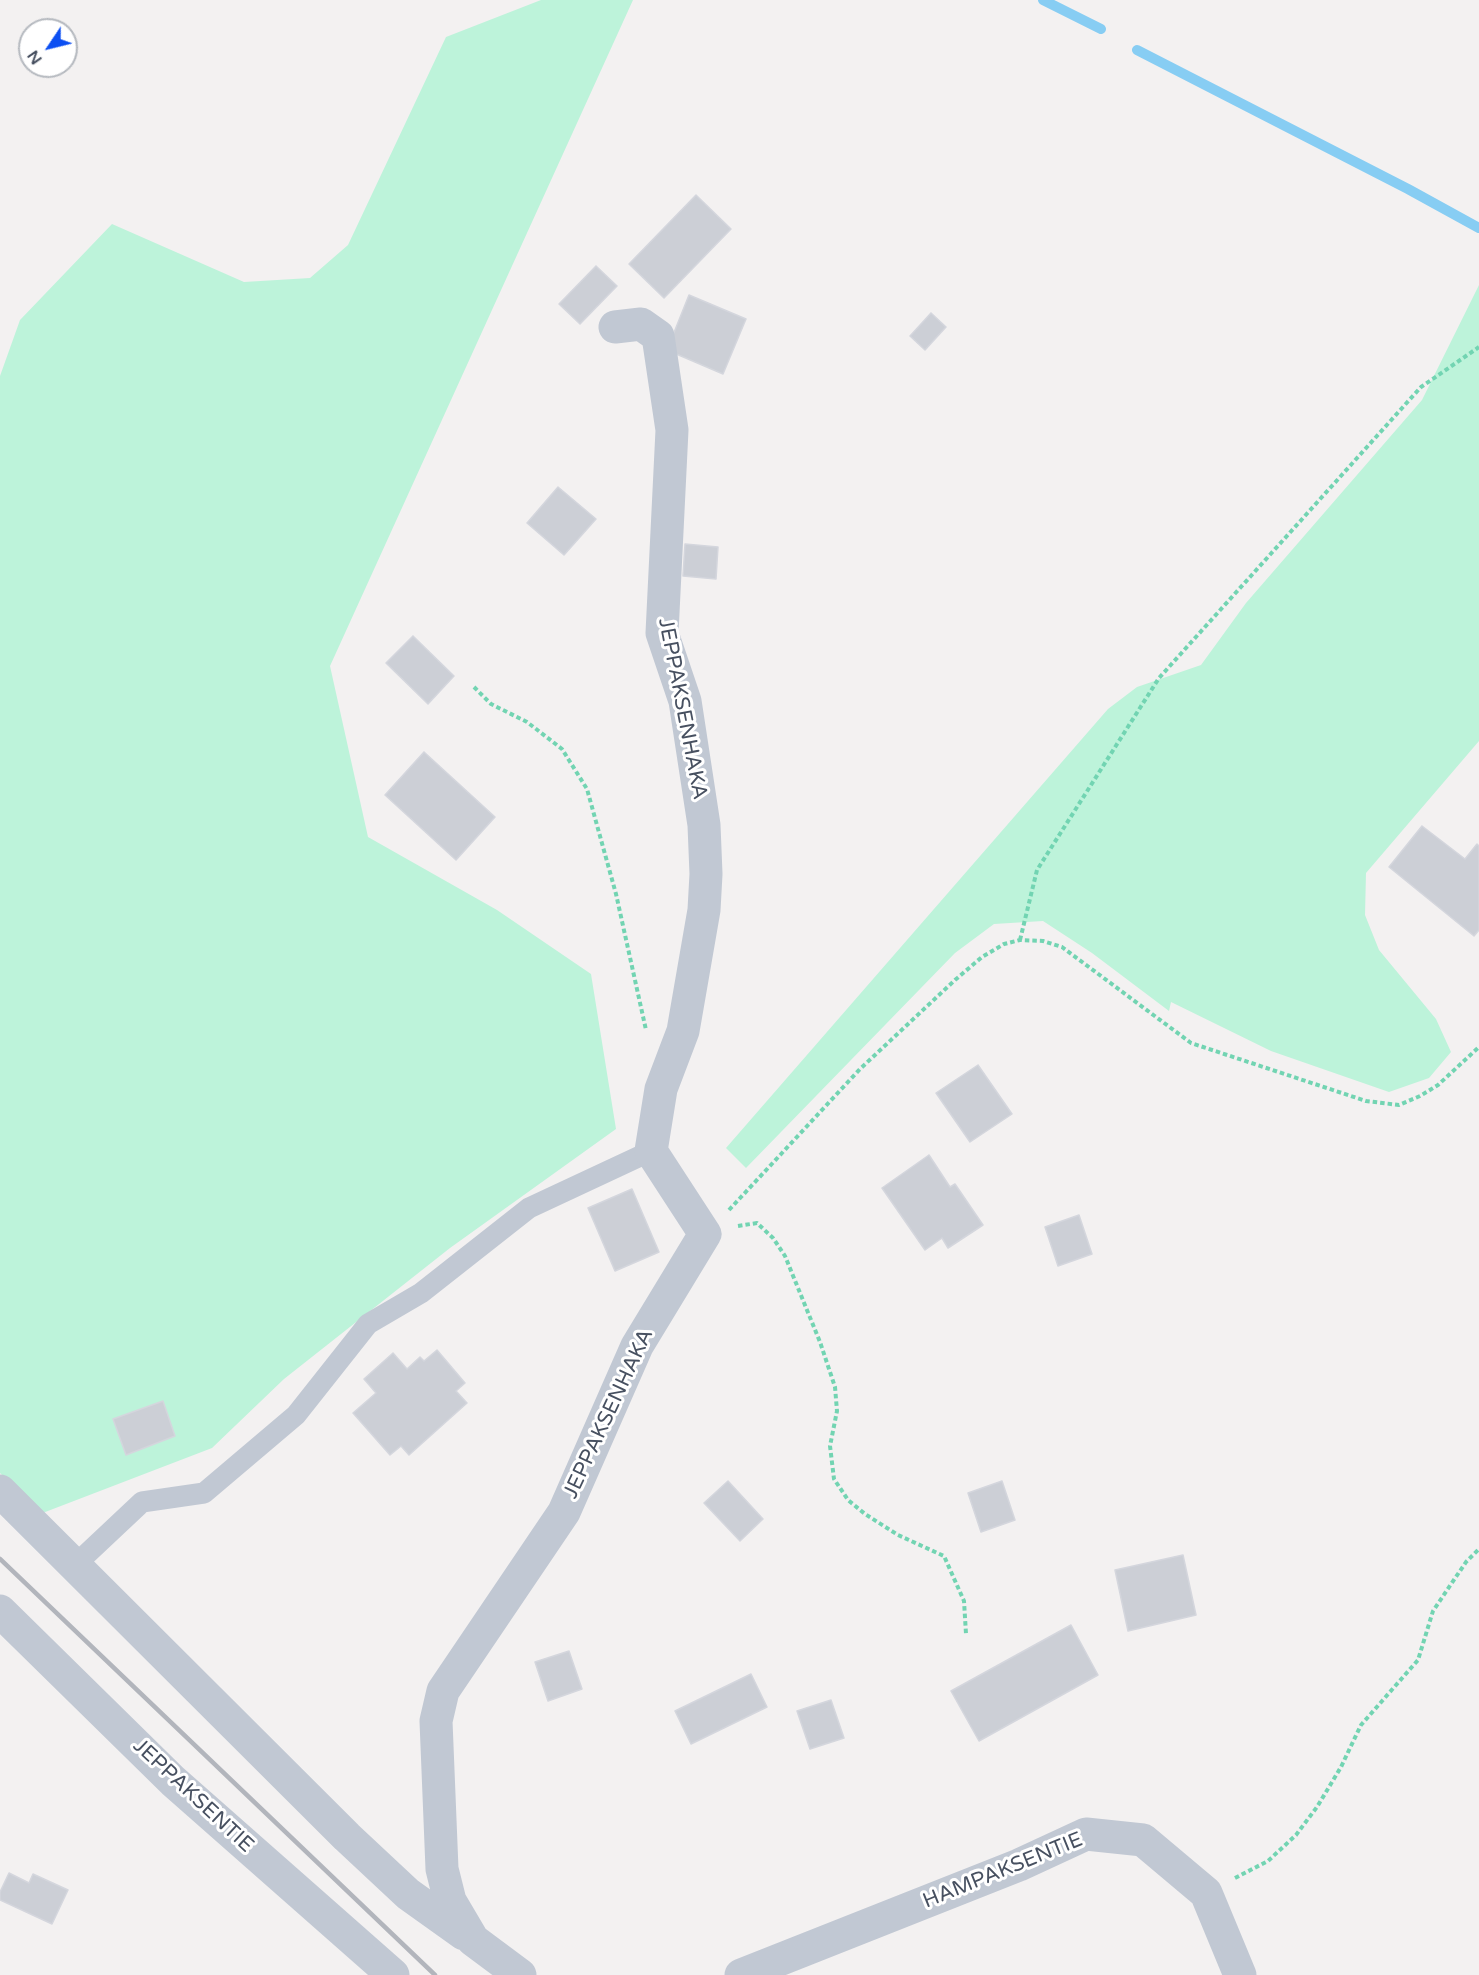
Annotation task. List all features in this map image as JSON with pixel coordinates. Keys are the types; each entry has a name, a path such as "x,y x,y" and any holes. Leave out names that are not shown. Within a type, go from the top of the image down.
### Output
{"street":[{"name":"JEPPAKSENHAKA","path":"615,327 641,324 657,336 665,374 672,430 662,633 685,701 704,825 706,874 704,910 683,1031 661,1089 651,1151"},
{"path":"651,1151 705,1234"},
{"name":"JEPPAKSENHAKA","path":"520,1975 473,1940 450,1901 442,1869 436,1721 443,1691 564,1512 637,1346 705,1234"},
{"path":"0,1491 364,1853 408,1894 473,1940"},
{"name":"JEPPAKSENTIE","path":"0,1611 173,1781 393,1975"},
{"name":"HAMPAKSENTIE","path":"741,1975 1019,1865 1086,1834 1143,1840 1206,1893 1240,1975"}],"lane":[{"path":"75,1565 142,1502 204,1493 296,1415 368,1324 421,1293 529,1208 651,1151"}],"path":[{"path":"1020,940 1037,870 1159,678 1422,387 1479,347"},
{"path":"474,687 491,704 527,722 562,749 587,789 616,894 647,1032"},
{"path":"705,1234 860,1069 939,995 982,957 1004,944 1020,940 1043,941 1062,946 1191,1043 1366,1101 1399,1105 1420,1096 1438,1085 1479,1047"},
{"path":"705,1234 730,1226 757,1223 773,1238 785,1256 820,1342 835,1387 837,1411 830,1446 834,1479 848,1500 865,1514 898,1535 944,1556 964,1601 966,1634"},
{"path":"1206,1893 1268,1861 1296,1835 1341,1767 1361,1725 1418,1660 1433,1611 1466,1562 1479,1549"}],"green space":[{"path":"541,0 633,0 330,666 368,837 497,910 591,974 616,1129 450,1248 284,1379 212,1448 40,1514 0,1473 0,376 20,320 112,224 244,282 310,278 348,245 446,37"},
{"path":"1479,285 1479,741 1366,873 1365,915 1379,950 1436,1019 1451,1052 1429,1078 1389,1092 1271,1051 1171,1002 1169,1011 1092,953 1043,921 994,924 955,953 746,1168 726,1148 1108,709 1137,687 1201,665 1246,603 1422,400"}],"building":[{"path":"696,195 731,229 664,298 629,264"},
{"path":"596,266 617,286 580,324 559,304"},
{"path":"689,295 746,319 723,374 667,350"},
{"path":"931,313 946,327 925,350 910,336"},
{"path":"558,487 596,519 564,555 527,523"},
{"path":"685,544 718,547 716,579 683,576"},
{"path":"413,636 454,676 428,704 386,663"},
{"path":"424,752 495,817 456,860 385,795"},
{"path":"1422,826 1465,859 1477,844 1479,846 1479,930 1474,936 1389,867"},
{"path":"978,1065 1012,1114 970,1142 936,1093"},
{"path":"929,1155 950,1187 955,1184 983,1225 948,1248 942,1238 925,1250 882,1188"},
{"path":"632,1189 659,1252 615,1271 588,1208"},
{"path":"1079,1215 1092,1254 1058,1266 1045,1227"},
{"path":"437,1350 465,1383 456,1391 467,1403 409,1455 401,1446 390,1455 353,1413 376,1393 364,1379 393,1353 407,1369 420,1357 424,1361"},
{"path":"163,1401 175,1436 126,1455 113,1419"},
{"path":"728,1481 763,1519 740,1541 704,1503"},
{"path":"1002,1481 1015,1520 981,1532 968,1493"},
{"path":"1183,1555 1196,1615 1128,1631 1115,1570"},
{"path":"1071,1625 1098,1675 979,1741 951,1691"},
{"path":"569,1651 582,1689 548,1701 535,1662"},
{"path":"751,1674 767,1707 691,1744 675,1711"},
{"path":"831,1700 844,1738 810,1749 797,1711"},
{"path":"9,1873 29,1883 33,1874 68,1890 52,1924 0,1900 0,1892"}],"waterway":[{"path":"1043,0 1101,29"},
{"path":"1137,50 1408,189 1479,228"}],"railway":[{"path":"0,1559 435,1975"}]}
